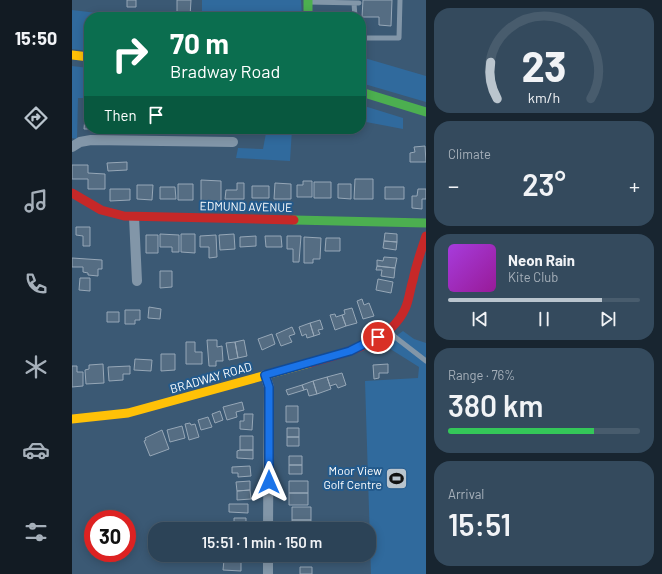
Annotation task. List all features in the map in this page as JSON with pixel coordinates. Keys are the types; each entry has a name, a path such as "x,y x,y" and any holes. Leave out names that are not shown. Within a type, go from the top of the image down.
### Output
{"street":[{"path":"308,1 308,12"},
{"path":"72,55 84,56"},
{"path":"366,93 425,109"},
{"path":"72,147 80,142 91,140 233,142"},
{"name":"EDMUND AVENUE","path":"72,193 97,211 114,215 134,217 426,223"},
{"path":"134,217 137,281"},
{"name":"BRADWAY ROAD","path":"72,419 128,413 350,351 390,330 400,319 406,308 418,258 426,236"},
{"path":"265,375 269,387 268,522"},
{"path":"268,562 268,574"}],"lane":[{"path":"366,38 399,38 400,0"},
{"path":"308,1 357,3 356,12"},
{"path":"390,330 395,337 426,361"}],"shaded area":[{"path":"202,0 301,0 302,12 202,12"},
{"path":"72,10 89,12 84,12 84,50 72,49"},
{"path":"366,58 426,76 426,102 366,84"},
{"path":"72,66 84,67 84,98 78,98 77,139 72,138"},
{"path":"366,107 403,118 403,129 366,122"},
{"path":"266,134 292,134 290,161 236,158 238,148 263,149"},
{"name":"Moor View Golf Centre","path":"403,331 414,339 426,343 426,574 371,574 371,562 376,562 376,522 369,522 365,381 418,378 419,367 384,345"}],"building":[{"path":"127,0 136,0 136,7 127,7"},
{"path":"177,0 191,0 190,12 177,12"},
{"path":"363,0 392,0 391,26 379,25 379,17 366,17 366,12 362,12"},
{"path":"425,146 426,162 410,162 410,153 415,152 414,147"},
{"path":"127,162 127,170 108,171 107,163"},
{"path":"72,165 88,165 88,173 105,174 105,189 88,189 88,179 72,179"},
{"path":"355,179 373,179 373,199 354,199"},
{"path":"201,180 221,181 221,202 201,202"},
{"path":"303,181 312,181 312,197 297,197 297,185 303,185"},
{"path":"314,182 331,182 331,198 314,198"},
{"path":"237,183 244,183 244,199 225,199 226,190 237,190"},
{"path":"275,183 291,184 291,199 274,199"},
{"path":"178,184 193,184 193,200 178,200"},
{"path":"338,184 351,184 351,199 338,198"},
{"path":"137,185 153,185 152,200 137,199"},
{"path":"252,186 269,186 269,198 252,198"},
{"path":"160,187 175,187 176,199 160,199"},
{"path":"385,187 404,187 404,199 385,199"},
{"path":"110,189 130,189 130,200 110,201"},
{"path":"418,189 426,189 426,199 422,199 422,209 412,208 412,196 417,196"},
{"path":"76,227 90,227 90,246 83,246 83,236 76,235"},
{"path":"385,233 397,234 397,242 384,241"},
{"path":"160,234 179,235 179,252 172,252 172,247 160,247"},
{"path":"181,234 195,234 195,253 181,252"},
{"path":"234,234 235,249 220,250 219,235"},
{"path":"146,235 158,235 158,253 146,253"},
{"path":"216,235 217,257 209,258 209,247 200,247 200,236"},
{"path":"256,236 256,246 240,247 240,237"},
{"path":"265,236 281,236 282,247 266,247"},
{"path":"287,236 301,236 299,262 293,262 293,249 287,249"},
{"path":"304,237 321,238 320,259 313,259 313,263 304,263"},
{"path":"326,238 340,238 340,251 325,251"},
{"path":"384,241 397,242 396,250 383,248"},
{"path":"384,257 397,258 395,268 377,266 377,260 383,261"},
{"path":"72,258 102,260 102,269 98,269 98,276 88,275 88,273 83,272 83,267 72,267"},
{"path":"377,266 395,268 394,278 381,276 382,270 376,270"},
{"path":"160,271 172,271 172,287 160,288"},
{"path":"80,278 90,278 90,291 79,290"},
{"path":"378,279 393,282 391,293 376,290"},
{"path":"362,299 364,305 369,303 374,316 363,319 357,301"},
{"path":"149,307 161,309 160,319 148,318"},
{"path":"352,308 357,323 346,326 342,315 345,314 344,310"},
{"path":"125,310 140,310 140,320 135,320 135,324 125,324"},
{"path":"107,312 119,312 119,322 107,322"},
{"path":"335,314 336,317 342,315 346,326 335,330 330,315"},
{"path":"320,320 323,329 318,330 320,334 314,336 310,323"},
{"path":"310,323 314,336 307,338 306,334 302,336 299,327"},
{"path":"292,327 295,334 289,336 292,342 281,346 276,334"},
{"path":"272,334 275,344 262,350 258,339"},
{"path":"207,340 217,340 217,347 222,346 223,361 216,361 216,366 209,366"},
{"path":"244,340 247,356 238,358 235,342"},
{"path":"186,342 195,342 195,352 202,352 202,364 186,364"},
{"path":"235,342 238,358 229,360 226,343"},
{"path":"161,354 175,354 175,370 161,371"},
{"path":"135,359 152,360 151,371 134,370"},
{"path":"103,364 104,383 86,384 85,370 89,369 89,365"},
{"path":"388,364 388,373 379,373 379,378 374,379 373,365"},
{"path":"72,366 77,366 77,372 83,372 83,386 72,387"},
{"path":"130,366 130,374 123,374 123,380 109,381 108,367"},
{"path":"342,373 346,385 338,388 336,384 330,386 327,377"},
{"path":"327,377 331,389 317,394 313,381"},
{"path":"313,381 317,394 309,396 307,389 304,390 302,385"},
{"path":"302,385 304,390 288,395 286,390"},
{"path":"242,402 244,410 236,412 237,417 227,420 223,407"},
{"path":"286,406 298,406 298,422 286,422"},
{"path":"220,411 223,420 215,423 212,414"},
{"path":"244,414 253,414 252,430 240,429 240,421 244,421"},
{"path":"208,417 212,427 201,430 198,420"},
{"path":"190,423 191,425 195,424 199,437 189,440 185,424"},
{"path":"182,426 185,438 170,442 167,430"},
{"path":"287,428 299,428 299,437 287,437"},
{"path":"162,430 169,449 150,456 144,441 146,440 145,438"},
{"path":"240,436 253,436 253,450 240,450"},
{"path":"287,437 299,437 299,446 287,446"},
{"path":"253,450 253,459 237,458 237,451"},
{"path":"289,456 302,456 302,465 289,465"},
{"path":"289,465 302,465 302,474 289,474"},
{"path":"250,466 251,476 238,477 238,473 232,473 232,467"},
{"path":"250,481 250,490 237,491 236,482"},
{"path":"289,481 308,481 308,493 289,493"},
{"path":"250,490 251,499 237,500 237,491"},
{"path":"289,493 308,493 308,505 289,505"},
{"path":"229,504 248,504 248,513 229,512"},
{"path":"292,507 311,507 311,520 292,520"},
{"path":"234,518 246,518 246,522 234,522"},
{"path":"292,520 311,520 311,522 292,522"},
{"path":"224,562 241,562 241,571 223,570"},
{"path":"300,567 312,567 312,574 300,574"}],"traffic: fast":[{"path":"308,0 308,12"},
{"path":"366,94 426,112"},
{"path":"294,220 426,223"}],"traffic: slow":[{"path":"72,55 84,56"},
{"path":"72,419 128,413 310,363"}],"traffic: jam":[{"path":"72,193 101,210 124,216 294,220"},
{"path":"310,363 350,351 377,339 398,321 406,306 417,263 426,236"}],"place":[{"name":"Moor View Golf Centre","path":"397,478"}],"route":[{"path":"269,482 269,387 265,375 310,361 350,351 378,337"}]}
